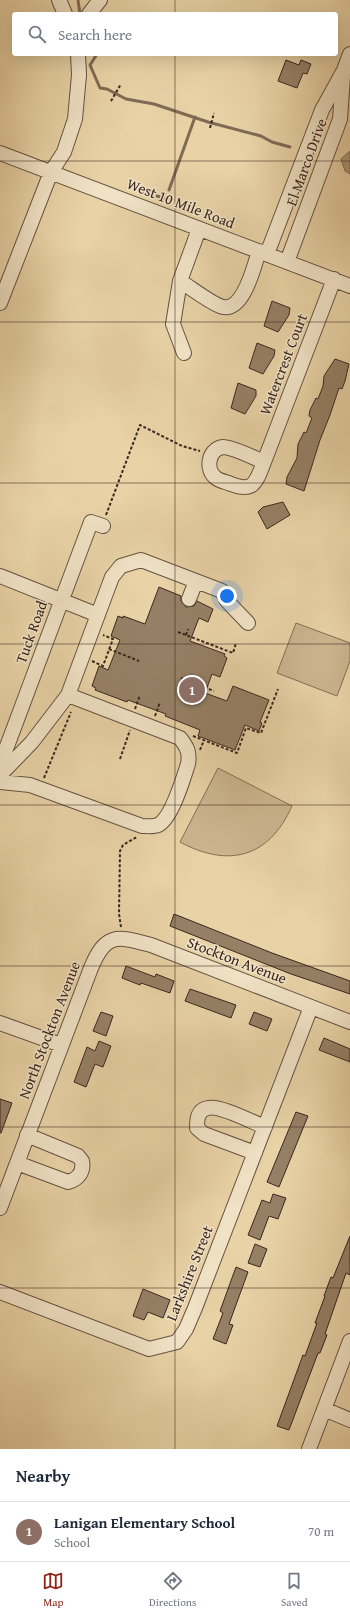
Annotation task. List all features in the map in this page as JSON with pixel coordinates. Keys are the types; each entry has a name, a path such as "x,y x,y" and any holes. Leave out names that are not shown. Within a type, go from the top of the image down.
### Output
{"street":[{"path":"59,0 64,12"},
{"path":"91,12 100,0"},
{"name":"El Marco Drive","path":"180,281 223,307 234,305 242,296 263,252 322,110 344,70 350,54"},
{"path":"0,303 51,172 64,152 74,119 79,75 78,56"},
{"name":"El Marco Drive","path":"287,262 340,119 344,70"},
{"name":"West 10 Mile Road","path":"0,153 350,286"},
{"path":"184,353 173,324 180,281 199,228"},
{"name":"Watercrest Court","path":"213,454 209,462 212,474 216,479 242,489 248,488 256,480 334,279"},
{"path":"213,454 216,450 228,448 264,462"},
{"name":"Tuck Road","path":"0,765 91,522 102,526"},
{"path":"0,775 72,697 98,615 112,577 121,566 141,560 222,591 227,601 248,623"},
{"path":"0,576 98,615"},
{"path":"189,599 196,581"},
{"path":"0,782 30,785 142,826 156,826 165,819 170,811 188,764 190,756 188,747 180,738 72,697"},
{"name":"Stockton Avenue","path":"109,941 124,938 151,945 350,1022"},
{"name":"North Stockton Avenue","path":"0,1208 98,951 109,941"},
{"name":"Larkshire Street","path":"0,1292 149,1349 177,1342 186,1328 195,1308 311,1007"},
{"path":"0,1022 61,1045"},
{"path":"255,1153 204,1134 197,1128 197,1118 201,1111 208,1108 217,1108 265,1127"},
{"path":"17,1163 68,1182 77,1178 82,1172 82,1161 78,1156 27,1135"},
{"path":"309,1449 350,1341"},
{"path":"324,1409 350,1420"}],"path":[{"path":"111,99 120,84"},
{"path":"210,128 214,113"},
{"path":"102,526 140,425 182,446 213,454"},
{"path":"186,635 188,629"},
{"path":"178,632 233,653 236,643"},
{"path":"89,660 103,667 114,638 99,633"},
{"path":"109,649 139,661"},
{"path":"181,678 214,691"},
{"path":"190,735 237,753 246,728 261,734 278,689"},
{"path":"40,789 72,697"},
{"path":"154,721 160,702"},
{"path":"199,754 204,740"},
{"path":"124,938 119,914 120,851 122,845 142,833"}],"shaded area":[{"path":"350,151 350,174 345,171 341,159"},
{"path":"296,623 350,643 350,661 337,696 277,673"},
{"path":"218,768 292,806 283,824 272,837 259,847 245,853 230,856 215,855 198,850 180,842"}],"building":[{"path":"286,60 299,65 301,60 311,64 307,74 303,73 297,88 278,81"},
{"path":"272,301 290,308 289,315 278,332 264,326"},
{"path":"257,343 275,350 274,356 263,374 249,368"},
{"path":"335,359 349,364 342,389 339,388 320,440 304,491 286,484 287,477 297,458 298,444 304,432 306,433 312,418 309,416 310,410 316,398 318,399 323,386 324,376"},
{"path":"238,383 256,390 256,396 245,414 231,408"},
{"path":"283,502 290,515 267,529 258,512 263,507"},
{"path":"159,587 181,596 181,601 186,607 194,606 197,601 213,609 208,622 199,618 190,641 225,654 224,656 227,658 220,677 212,674 205,693 227,701 233,686 269,700 260,722 262,723 259,731 245,725 235,750 198,736 200,730 165,716 166,714 95,690 96,688 92,686 99,666 108,670 120,640 111,636 118,616 123,618 123,616 145,624"},
{"path":"174,914 272,953 350,981 350,994 291,974 170,926"},
{"path":"126,966 155,977 156,974 174,981 170,993 141,983 140,985 122,978"},
{"path":"190,989 236,1005 231,1018 185,1001"},
{"path":"101,1012 113,1016 106,1036 93,1031"},
{"path":"254,1012 272,1019 267,1031 249,1024"},
{"path":"324,1038 350,1049 350,1062 319,1050"},
{"path":"99,1041 111,1046 103,1067 95,1064 86,1087 74,1082 87,1047 95,1051"},
{"path":"0,1099 12,1103 1,1133 0,1133"},
{"path":"296,1112 308,1116 279,1187 267,1182"},
{"path":"273,1194 286,1198 278,1219 269,1216 260,1240 248,1235 262,1200 270,1203"},
{"path":"350,1236 350,1275 346,1273 325,1334 327,1335 320,1353 318,1353 289,1430 277,1426 303,1355 305,1356 317,1323 315,1323 331,1277 333,1278"},
{"path":"255,1244 267,1249 260,1267 248,1263"},
{"path":"236,1267 248,1272 229,1324 233,1325 226,1344 213,1339 223,1313 220,1311"},
{"path":"143,1289 170,1300 163,1318 148,1312 144,1320 133,1316"}],"waterway":[{"path":"78,0 80,12"},
{"path":"96,56 90,65 100,88 107,89 126,99 154,104 208,122 261,136 272,142 290,147"},
{"path":"169,190 195,117"},
{"path":"157,196 166,199 167,197"}],"place":[{"name":"Lanigan Elementary School","path":"192,690"}]}
